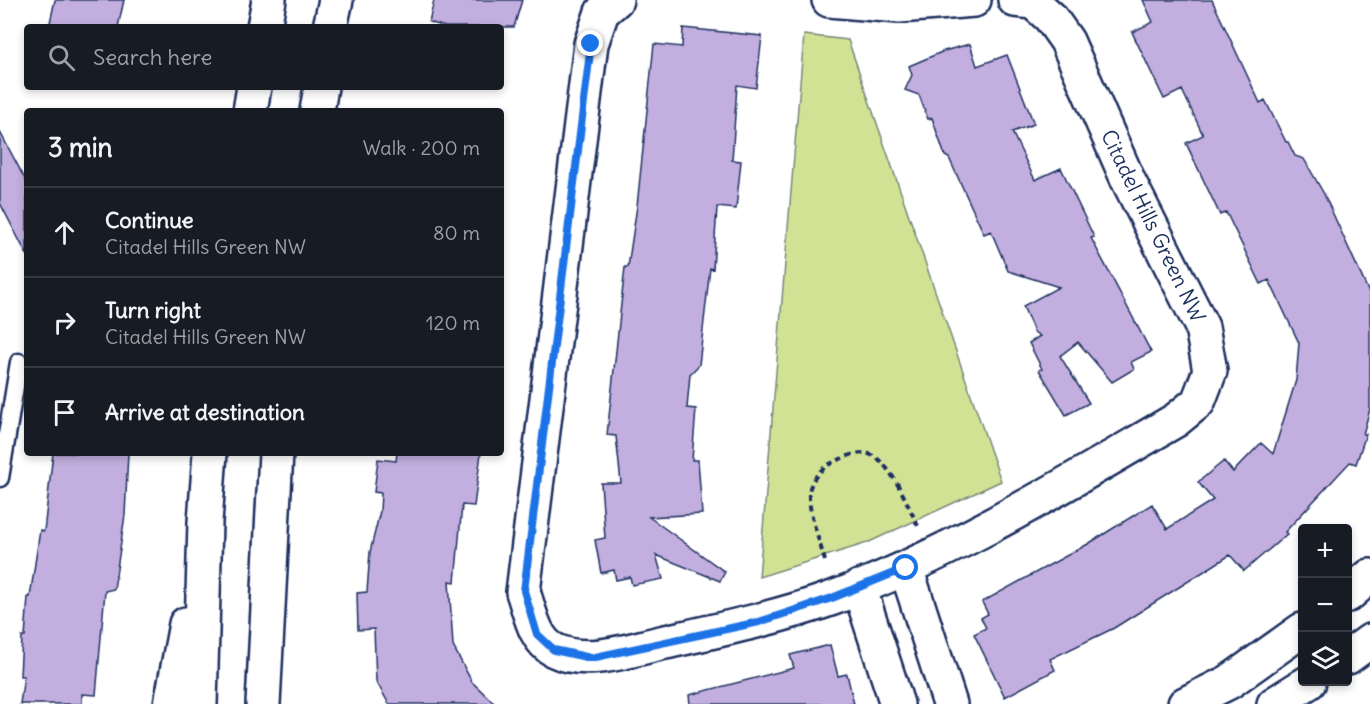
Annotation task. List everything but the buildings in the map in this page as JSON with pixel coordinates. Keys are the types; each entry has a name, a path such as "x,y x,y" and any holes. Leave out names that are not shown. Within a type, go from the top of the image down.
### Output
{"street":[{"path":"265,24 269,0"},
{"path":"331,24 336,0"},
{"name":"Citadel Hills Green NW","path":"616,0 602,12 591,44 524,591 537,634 554,650 591,658 759,622 906,568 1019,512 1176,420 1198,402 1210,371 1202,327 1128,180 1067,41 1050,17 1033,2 1016,0"},
{"path":"829,0 899,6 974,0"},
{"path":"250,108 254,90"},
{"path":"318,108 320,90"},
{"path":"200,704 205,522 210,456"},
{"path":"263,704 276,456"},
{"path":"171,704 205,522"},
{"path":"906,568 950,704"},
{"path":"1352,591 1370,576"},
{"path":"859,587 897,704"},
{"path":"1185,704 1229,682 1299,632"},
{"path":"1352,654 1370,641"},
{"path":"1274,704 1301,686"}],"lane":[{"path":"0,478 19,362"}],"path":[{"path":"825,561 809,495 818,474 828,465 845,458 863,453 875,456 885,464 918,526"}],"green space":[{"path":"804,35 848,40 1001,481 867,543 759,577"}],"route":[{"path":"591,44 524,591 537,634 554,650 591,658 759,622 832,598 906,568"}]}
